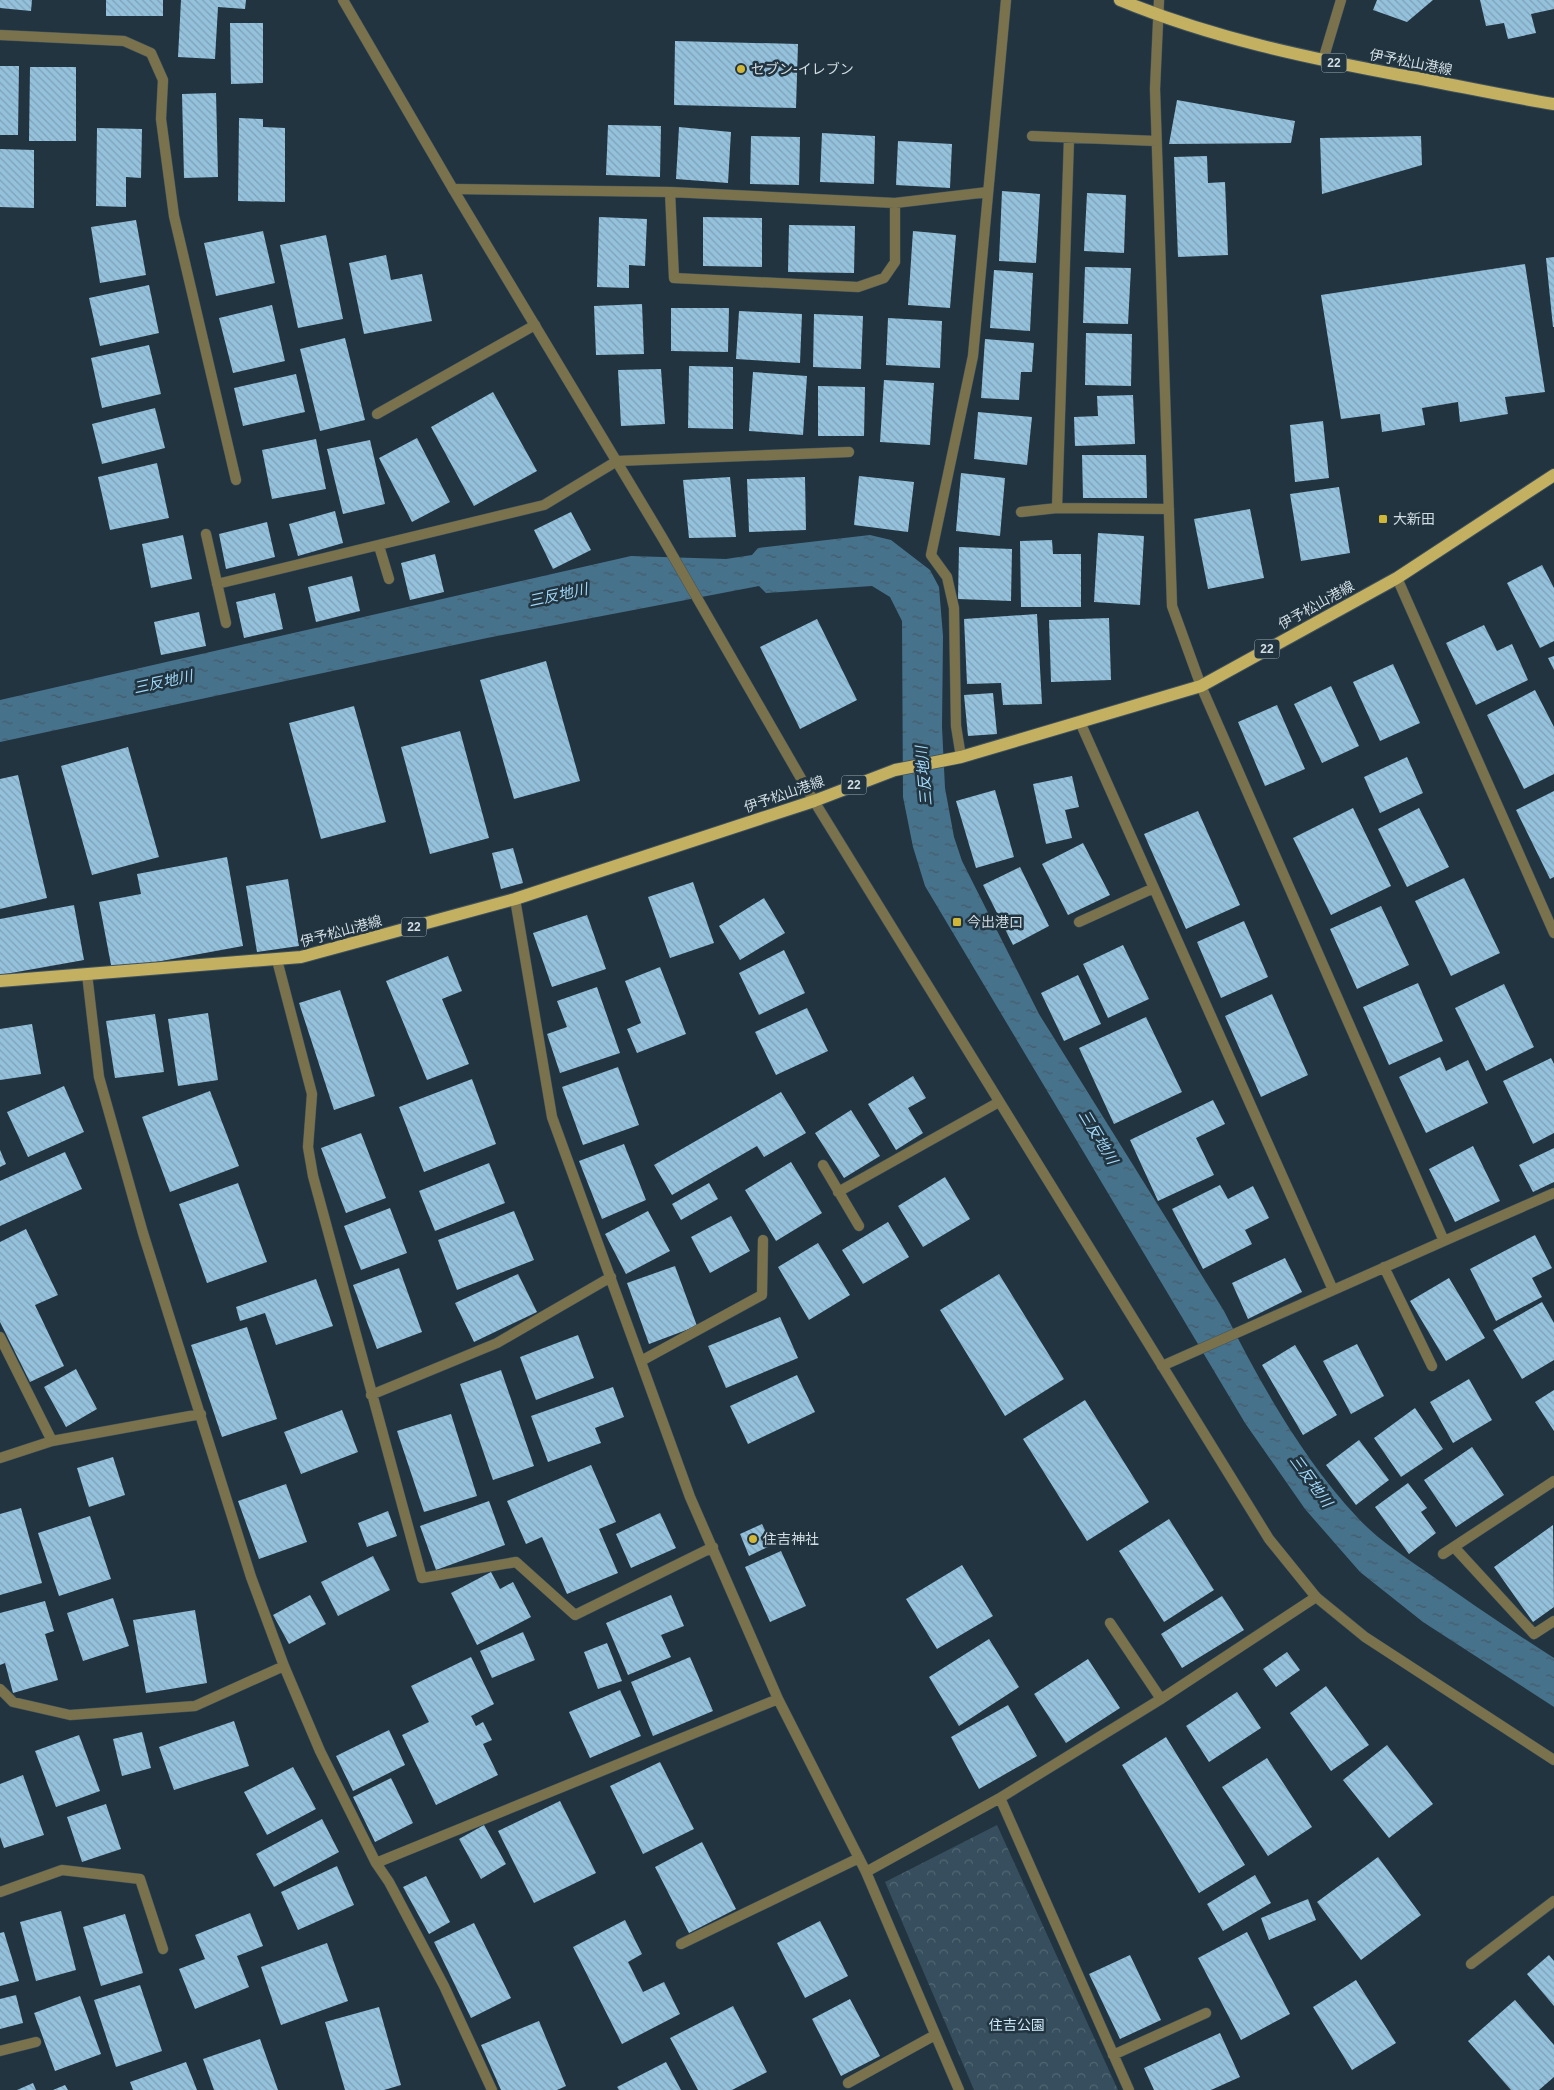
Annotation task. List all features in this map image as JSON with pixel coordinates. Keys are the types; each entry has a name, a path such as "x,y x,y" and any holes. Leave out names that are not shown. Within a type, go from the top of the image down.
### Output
{"main road":[{"name":"伊予松山港線","path":"1120,0 1158,16 1235,40 1323,60 1554,104"},
{"name":"伊予松山港線","path":"0,981 301,957 515,899 814,801 895,770 956,758 1201,686 1397,578 1554,475"}],"street":[{"path":"343,0 453,189 662,537 814,801 1269,1540 1316,1597 1365,1637 1554,1760"},
{"path":"956,758 954,608 947,577 931,555 973,356 1006,0"},
{"path":"1159,0 1154,88 1172,606 1201,686 1444,1241"},
{"path":"1323,60 1341,0"},
{"path":"0,35 124,41 151,53 163,80 161,119 174,216 236,480"},
{"path":"1032,136 1156,141"},
{"path":"1057,508 1069,138"},
{"path":"453,189 670,192 895,203 988,192"},
{"path":"670,192 674,278 684,279 858,287 884,278 895,262 895,203"},
{"path":"377,414 535,325"},
{"path":"218,584 544,506 617,461 849,452"},
{"path":"1021,512 1057,508 1169,509"},
{"path":"206,534 226,623"},
{"path":"379,546 389,579"},
{"path":"1397,578 1554,933"},
{"path":"1080,722 1333,1290"},
{"path":"1079,922 1154,888"},
{"path":"515,899 552,1117 690,1497 778,1699 860,1858 959,2090"},
{"path":"277,960 312,1094 308,1147 313,1176 422,1578 516,1562 575,1615 713,1547"},
{"path":"87,974 100,1077 143,1234 251,1577 284,1666 320,1751 376,1863 389,1882 444,1986 492,2090"},
{"path":"838,1192 999,1102"},
{"path":"823,1165 859,1226"},
{"path":"1162,1366 1554,1192"},
{"path":"641,1361 762,1295 763,1240"},
{"path":"1384,1267 1432,1366"},
{"path":"371,1395 497,1343 611,1278"},
{"path":"0,1337 52,1441"},
{"path":"0,1458 52,1441 201,1414"},
{"path":"1443,1554 1554,1481"},
{"path":"1454,1546 1534,1634 1554,1621"},
{"path":"866,1872 1000,1798 1161,1699 1316,1597"},
{"path":"1110,1623 1161,1699"},
{"path":"0,1688 13,1702 70,1715 195,1706 284,1666"},
{"path":"376,1863 778,1699"},
{"path":"1000,1798 1129,2090"},
{"path":"681,1944 860,1858"},
{"path":"0,1892 62,1870 140,1878 164,1949"},
{"path":"1471,1964 1554,1901"},
{"path":"1113,2055 1206,2013"},
{"path":"848,2082 936,2035"},
{"path":"0,2051 36,2042"}],"green space":[{"name":"住吉公園","path":"997,1825 1118,2090 974,2090 885,1882"}],"water":[{"name":"三反地川","path":"870,535 891,540 930,570 939,587 943,636 942,727 945,788 954,837 962,861 1039,1014 1224,1311 1283,1419 1318,1470 1364,1525 1381,1539 1407,1559 1554,1658 1554,1707 1423,1622 1360,1572 1305,1509 1245,1423 925,886 913,847 903,797 902,621 890,597 872,586 766,593 759,586 487,638 0,742 0,700 631,556 726,559 752,555 758,548"}],"building":[{"path":"0,0 32,0 31,11 0,8"},
{"path":"106,0 163,0 163,16 106,16"},
{"path":"181,0 246,0 245,9 218,7 215,59 178,57"},
{"path":"1377,0 1433,0 1407,22 1373,10"},
{"path":"1480,0 1554,0 1554,9 1531,14 1536,33 1508,39 1504,23 1486,26"},
{"path":"230,23 263,23 263,83 231,84"},
{"path":"675,41 798,44 796,108 674,105"},
{"path":"0,66 19,66 18,135 0,135"},
{"path":"30,67 76,67 76,141 29,141"},
{"path":"216,93 218,177 184,178 182,94"},
{"path":"1177,100 1295,121 1291,143 1169,144"},
{"path":"239,118 263,119 263,127 285,128 285,202 238,201"},
{"path":"608,125 661,126 660,177 606,175"},
{"path":"679,127 731,132 728,183 676,179"},
{"path":"97,128 142,129 141,178 126,177 126,207 96,206"},
{"path":"822,133 875,136 874,184 820,182"},
{"path":"751,136 800,137 799,185 750,184"},
{"path":"1421,136 1422,165 1322,194 1320,138"},
{"path":"898,141 952,144 950,188 896,185"},
{"path":"0,149 34,150 34,208 0,207"},
{"path":"1207,156 1208,183 1225,182 1228,255 1178,257 1174,157"},
{"path":"1002,191 1040,194 1036,263 999,261"},
{"path":"1087,193 1126,195 1124,253 1084,251"},
{"path":"599,217 647,219 645,266 629,265 629,288 597,287"},
{"path":"703,217 762,218 762,267 703,266"},
{"path":"136,220 146,275 100,283 91,227"},
{"path":"789,225 855,226 854,273 788,272"},
{"path":"263,231 275,283 216,296 204,243"},
{"path":"913,231 956,235 950,308 908,305"},
{"path":"326,235 343,319 298,328 280,245"},
{"path":"386,255 391,280 422,274 432,321 364,334 349,263"},
{"path":"1554,257 1554,327 1553,327 1546,258"},
{"path":"1525,264 1545,392 1505,397 1508,414 1460,422 1458,402 1422,408 1425,425 1382,432 1380,414 1341,419 1321,295"},
{"path":"1085,267 1131,268 1128,324 1083,323"},
{"path":"994,270 1033,273 1030,331 990,328"},
{"path":"149,285 159,333 100,346 89,298"},
{"path":"642,304 644,354 596,355 594,306"},
{"path":"272,305 285,361 233,373 219,318"},
{"path":"671,308 729,308 728,352 671,351"},
{"path":"739,311 802,314 800,363 736,359"},
{"path":"814,314 863,316 861,369 813,367"},
{"path":"888,318 942,321 940,368 886,365"},
{"path":"1086,333 1132,334 1131,386 1085,385"},
{"path":"345,338 365,420 320,431 300,349"},
{"path":"985,339 1034,343 1032,372 1021,372 1019,400 981,398"},
{"path":"149,345 161,394 102,408 91,358"},
{"path":"689,366 733,367 733,429 688,428"},
{"path":"661,369 665,424 621,426 618,370"},
{"path":"753,372 807,376 803,435 749,431"},
{"path":"296,374 305,412 243,426 234,388"},
{"path":"884,380 934,383 930,445 880,442"},
{"path":"818,386 865,387 864,436 818,436"},
{"path":"493,392 537,471 474,506 431,427"},
{"path":"1133,395 1135,444 1075,446 1074,417 1098,416 1097,396"},
{"path":"155,408 165,448 102,464 92,424"},
{"path":"978,412 1032,417 1027,465 974,459"},
{"path":"1323,421 1329,478 1295,482 1290,425"},
{"path":"417,438 450,502 412,522 379,458"},
{"path":"316,439 326,489 272,499 262,450"},
{"path":"370,440 385,504 343,514 327,449"},
{"path":"1082,455 1146,455 1147,498 1083,498"},
{"path":"157,463 169,518 110,530 98,477"},
{"path":"961,473 1005,478 1000,536 956,531"},
{"path":"859,476 914,482 908,532 854,525"},
{"path":"730,477 736,537 689,538 683,480"},
{"path":"805,477 806,530 749,532 747,479"},
{"path":"1339,487 1350,553 1301,561 1290,494"},
{"path":"1250,509 1264,578 1208,589 1194,519"},
{"path":"335,511 343,543 298,556 289,524"},
{"path":"571,512 591,550 553,569 534,530"},
{"path":"267,522 275,557 226,569 219,534"},
{"path":"1098,533 1144,536 1140,605 1094,602"},
{"path":"183,535 192,579 151,588 142,544"},
{"path":"1052,540 1053,554 1081,554 1081,607 1021,607 1020,541"},
{"path":"959,547 1012,549 1011,601 958,599"},
{"path":"435,554 444,592 410,600 401,563"},
{"path":"1542,565 1554,588 1554,641 1540,648 1507,583"},
{"path":"352,576 360,611 316,622 308,587"},
{"path":"275,593 283,629 244,638 236,602"},
{"path":"199,612 206,646 161,655 154,622"},
{"path":"1037,614 1042,704 1003,705 1001,683 967,684 964,619"},
{"path":"1109,618 1111,680 1051,682 1049,620"},
{"path":"817,619 857,700 800,729 760,647"},
{"path":"1484,625 1497,651 1512,644 1528,680 1476,705 1446,643"},
{"path":"1554,656 1554,670 1548,658"},
{"path":"546,661 580,781 514,799 480,680"},
{"path":"1393,664 1420,723 1380,741 1353,682"},
{"path":"1331,686 1359,746 1322,763 1294,704"},
{"path":"1535,690 1554,727 1554,774 1524,789 1487,715"},
{"path":"993,693 997,734 968,736 964,695"},
{"path":"1277,705 1305,769 1265,786 1238,722"},
{"path":"354,706 386,822 321,839 289,723"},
{"path":"460,731 489,838 430,854 401,747"},
{"path":"128,747 159,857 92,875 61,766"},
{"path":"1407,757 1423,793 1380,813 1364,777"},
{"path":"18,775 47,898 0,909 0,779"},
{"path":"1072,776 1079,807 1065,810 1072,838 1046,844 1033,784"},
{"path":"995,790 1014,857 976,868 956,801"},
{"path":"1554,791 1554,877 1550,879 1516,810"},
{"path":"1353,808 1391,886 1331,915 1293,838"},
{"path":"1419,808 1449,867 1407,887 1378,829"},
{"path":"1198,811 1240,905 1186,929 1144,834"},
{"path":"1083,843 1110,895 1068,915 1042,864"},
{"path":"513,848 523,883 501,889 492,853"},
{"path":"227,857 243,946 112,970 99,902 141,894 137,874"},
{"path":"1020,867 1049,926 1013,945 983,885"},
{"path":"1464,878 1500,953 1451,976 1415,901"},
{"path":"288,879 299,946 257,952 246,886"},
{"path":"693,882 714,943 670,958 648,897"},
{"path":"764,898 785,933 740,960 719,926"},
{"path":"74,905 84,960 0,975 0,919"},
{"path":"1381,906 1409,965 1357,989 1330,929"},
{"path":"587,915 606,969 552,987 533,933"},
{"path":"1244,921 1268,977 1221,998 1197,942"},
{"path":"1123,945 1149,999 1108,1018 1083,964"},
{"path":"784,950 805,993 759,1015 739,973"},
{"path":"448,956 462,991 442,999 469,1064 427,1080 386,981"},
{"path":"660,967 686,1034 637,1053 627,1029 641,1023 625,981"},
{"path":"1078,975 1101,1024 1064,1041 1041,993"},
{"path":"1418,983 1443,1041 1389,1065 1363,1007"},
{"path":"1504,984 1534,1047 1486,1071 1455,1008"},
{"path":"597,987 620,1053 560,1073 547,1034 567,1027 557,1001"},
{"path":"340,990 375,1096 334,1110 299,1003"},
{"path":"1272,994 1308,1075 1261,1097 1225,1016"},
{"path":"807,1008 828,1051 776,1075 755,1032"},
{"path":"208,1013 218,1080 178,1086 168,1019"},
{"path":"155,1014 164,1072 115,1078 106,1021"},
{"path":"1146,1017 1182,1092 1114,1124 1079,1048"},
{"path":"32,1024 41,1074 0,1080 0,1029"},
{"path":"1440,1057 1446,1071 1468,1060 1488,1103 1426,1133 1399,1077"},
{"path":"1551,1058 1554,1064 1554,1133 1533,1144 1503,1081"},
{"path":"618,1067 639,1125 583,1145 562,1087"},
{"path":"913,1076 926,1098 908,1108 923,1133 896,1150 868,1104"},
{"path":"472,1079 496,1144 424,1172 399,1107"},
{"path":"64,1086 84,1132 28,1157 7,1112"},
{"path":"210,1091 239,1166 170,1192 142,1117"},
{"path":"781,1092 806,1133 764,1157 757,1146 672,1195 654,1165"},
{"path":"1213,1100 1225,1124 1196,1138 1214,1175 1158,1201 1130,1140"},
{"path":"851,1110 880,1156 844,1178 815,1133"},
{"path":"361,1133 386,1198 346,1213 321,1148"},
{"path":"624,1144 646,1200 602,1219 579,1161"},
{"path":"1473,1146 1500,1201 1455,1222 1429,1169"},
{"path":"1554,1148 1554,1182 1533,1192 1519,1165"},
{"path":"0,1150 6,1164 0,1167"},
{"path":"65,1152 82,1189 0,1226 0,1181"},
{"path":"791,1162 822,1213 776,1241 745,1190"},
{"path":"489,1163 505,1203 435,1231 419,1191"},
{"path":"945,1177 970,1219 923,1247 898,1206"},
{"path":"238,1183 267,1262 207,1283 179,1204"},
{"path":"709,1183 718,1199 681,1220 672,1204"},
{"path":"1220,1185 1228,1199 1253,1186 1269,1218 1245,1230 1252,1244 1203,1269 1172,1209"},
{"path":"390,1208 407,1253 361,1270 344,1226"},
{"path":"514,1211 534,1260 457,1290 438,1240"},
{"path":"648,1211 670,1251 626,1274 605,1234"},
{"path":"731,1216 750,1251 710,1273 691,1237"},
{"path":"888,1222 909,1257 863,1284 842,1250"},
{"path":"26,1229 58,1295 35,1305 64,1366 30,1382 0,1322 0,1242"},
{"path":"1535,1235 1552,1268 1532,1278 1542,1297 1496,1321 1470,1269"},
{"path":"818,1243 850,1295 809,1320 778,1267"},
{"path":"1285,1258 1302,1292 1248,1319 1232,1283"},
{"path":"675,1266 697,1326 649,1344 627,1283"},
{"path":"399,1268 422,1332 377,1349 353,1285"},
{"path":"518,1274 537,1312 474,1342 455,1303"},
{"path":"999,1274 1064,1379 1005,1416 940,1310"},
{"path":"1449,1278 1485,1338 1446,1361 1410,1301"},
{"path":"316,1279 333,1326 276,1345 265,1313 240,1321 236,1307"},
{"path":"1542,1302 1554,1323 1554,1360 1522,1379 1493,1330"},
{"path":"780,1317 798,1358 726,1388 708,1346"},
{"path":"247,1327 277,1419 222,1437 191,1345"},
{"path":"578,1335 594,1378 536,1400 520,1357"},
{"path":"1357,1344 1384,1396 1351,1414 1323,1361"},
{"path":"1295,1345 1337,1415 1303,1435 1262,1365"},
{"path":"76,1369 97,1409 66,1427 44,1387"},
{"path":"501,1370 534,1466 493,1480 460,1384"},
{"path":"797,1375 815,1412 748,1444 730,1406"},
{"path":"1469,1379 1492,1420 1453,1443 1430,1402"},
{"path":"613,1387 624,1417 595,1428 601,1443 548,1462 531,1416"},
{"path":"1554,1390 1554,1431 1535,1402"},
{"path":"1085,1400 1149,1502 1087,1541 1023,1439"},
{"path":"1415,1408 1443,1449 1401,1477 1374,1438"},
{"path":"342,1410 358,1452 301,1474 284,1432"},
{"path":"451,1414 477,1496 424,1512 397,1431"},
{"path":"1359,1440 1389,1480 1356,1505 1326,1465"},
{"path":"1472,1447 1504,1495 1456,1527 1424,1480"},
{"path":"113,1457 125,1495 89,1507 77,1468"},
{"path":"591,1465 616,1522 599,1529 618,1573 567,1594 542,1537 526,1544 507,1501"},
{"path":"1408,1483 1427,1508 1421,1512 1436,1533 1409,1554 1375,1507"},
{"path":"286,1484 307,1542 259,1559 238,1501"},
{"path":"489,1501 505,1545 436,1570 420,1526"},
{"path":"21,1508 42,1583 0,1595 0,1514"},
{"path":"388,1511 397,1536 367,1547 358,1523"},
{"path":"660,1513 676,1548 631,1568 616,1534"},
{"path":"90,1516 111,1579 59,1596 38,1533"},
{"path":"1169,1519 1214,1590 1164,1622 1119,1551"},
{"path":"762,1524 772,1545 749,1556 740,1534"},
{"path":"1553,1525 1554,1607 1533,1622 1494,1567"},
{"path":"781,1551 806,1606 770,1622 745,1567"},
{"path":"373,1556 390,1590 338,1616 321,1582"},
{"path":"962,1565 993,1616 937,1649 906,1599"},
{"path":"491,1572 500,1589 513,1582 531,1617 477,1645 451,1593"},
{"path":"310,1595 326,1624 289,1644 273,1615"},
{"path":"671,1595 684,1626 661,1635 671,1657 628,1675 606,1623"},
{"path":"1222,1596 1244,1630 1182,1668 1161,1634"},
{"path":"113,1598 129,1646 83,1661 67,1613"},
{"path":"45,1601 54,1631 45,1634 58,1680 13,1693 5,1663 0,1665 0,1613"},
{"path":"195,1610 207,1683 146,1693 133,1620"},
{"path":"523,1632 535,1660 492,1678 480,1651"},
{"path":"989,1639 1019,1687 959,1726 929,1677"},
{"path":"607,1643 622,1681 598,1689 584,1652"},
{"path":"1287,1652 1300,1670 1276,1687 1263,1669"},
{"path":"471,1657 494,1704 471,1716 476,1726 483,1722 492,1740 483,1744 498,1775 436,1805 402,1735 429,1722 411,1686"},
{"path":"690,1657 713,1711 653,1736 631,1682"},
{"path":"1088,1659 1120,1708 1066,1743 1034,1694"},
{"path":"1326,1686 1369,1745 1331,1771 1290,1713"},
{"path":"620,1690 641,1736 590,1758 569,1712"},
{"path":"1237,1692 1261,1728 1209,1762 1186,1726"},
{"path":"1008,1705 1037,1756 979,1789 951,1737"},
{"path":"234,1721 249,1766 174,1790 159,1747"},
{"path":"389,1730 405,1765 353,1791 336,1756"},
{"path":"142,1732 151,1768 122,1776 113,1739"},
{"path":"79,1735 100,1791 56,1807 35,1751"},
{"path":"1166,1737 1245,1865 1199,1893 1122,1765"},
{"path":"1387,1745 1433,1804 1389,1838 1343,1780"},
{"path":"1267,1758 1312,1827 1268,1856 1222,1787"},
{"path":"660,1762 694,1829 643,1854 610,1786"},
{"path":"293,1767 316,1809 267,1835 244,1792"},
{"path":"23,1775 44,1835 4,1848 0,1837 0,1784"},
{"path":"391,1778 413,1823 375,1842 353,1797"},
{"path":"560,1801 596,1873 534,1903 498,1831"},
{"path":"106,1804 121,1849 82,1862 67,1817"},
{"path":"322,1819 339,1852 274,1887 256,1854"},
{"path":"484,1825 506,1864 481,1879 459,1839"},
{"path":"702,1842 736,1909 689,1933 655,1867"},
{"path":"1378,1857 1421,1915 1361,1960 1317,1902"},
{"path":"337,1866 354,1905 298,1930 281,1892"},
{"path":"1255,1875 1271,1903 1223,1931 1207,1904"},
{"path":"426,1876 450,1922 429,1934 403,1887"},
{"path":"1308,1899 1316,1920 1269,1940 1261,1918"},
{"path":"61,1911 76,1970 36,1981 20,1922"},
{"path":"250,1913 263,1946 237,1956 249,1987 195,2009 179,1969 205,1959 195,1935"},
{"path":"125,1914 143,1973 101,1986 83,1927"},
{"path":"625,1920 642,1954 628,1962 643,1992 664,1982 680,2014 622,2044 573,1947"},
{"path":"820,1921 848,1976 805,1998 777,1943"},
{"path":"474,1923 511,1998 471,2018 434,1942"},
{"path":"4,1932 19,1981 0,1986 0,1933"},
{"path":"1247,1932 1290,2014 1241,2040 1198,1958"},
{"path":"327,1943 348,2001 281,2025 261,1967"},
{"path":"1130,1955 1161,2020 1120,2039 1089,1974"},
{"path":"1549,1955 1554,1961 1554,2006 1527,1974"},
{"path":"1356,1980 1396,2043 1352,2070 1313,2007"},
{"path":"140,1985 162,2051 116,2067 94,2000"},
{"path":"16,1995 23,2023 0,2029 0,1999"},
{"path":"80,1996 101,2054 55,2071 34,2013"},
{"path":"850,1999 880,2056 841,2076 812,2019"},
{"path":"1515,2000 1554,2045 1554,2077 1539,2090 1511,2090 1468,2041"},
{"path":"733,2006 767,2072 732,2090 698,2090 670,2038"},
{"path":"379,2007 401,2085 384,2090 345,2090 325,2022"},
{"path":"539,2021 566,2086 557,2090 501,2090 481,2045"},
{"path":"1220,2033 1240,2077 1211,2090 1154,2090 1144,2068"},
{"path":"260,2039 278,2090 214,2090 203,2059"},
{"path":"186,2062 197,2090 133,2090 130,2082"},
{"path":"666,2062 681,2090 619,2090 617,2087"},
{"path":"33,2083 36,2090 17,2090"},
{"path":"65,2085 68,2090 53,2090"}],"place":[{"name":"セブン-イレブン","path":"741,69"},
{"name":"大新田","path":"1383,519"},
{"name":"今出港口","path":"957,922"},
{"name":"住吉神社","path":"753,1539"}]}
